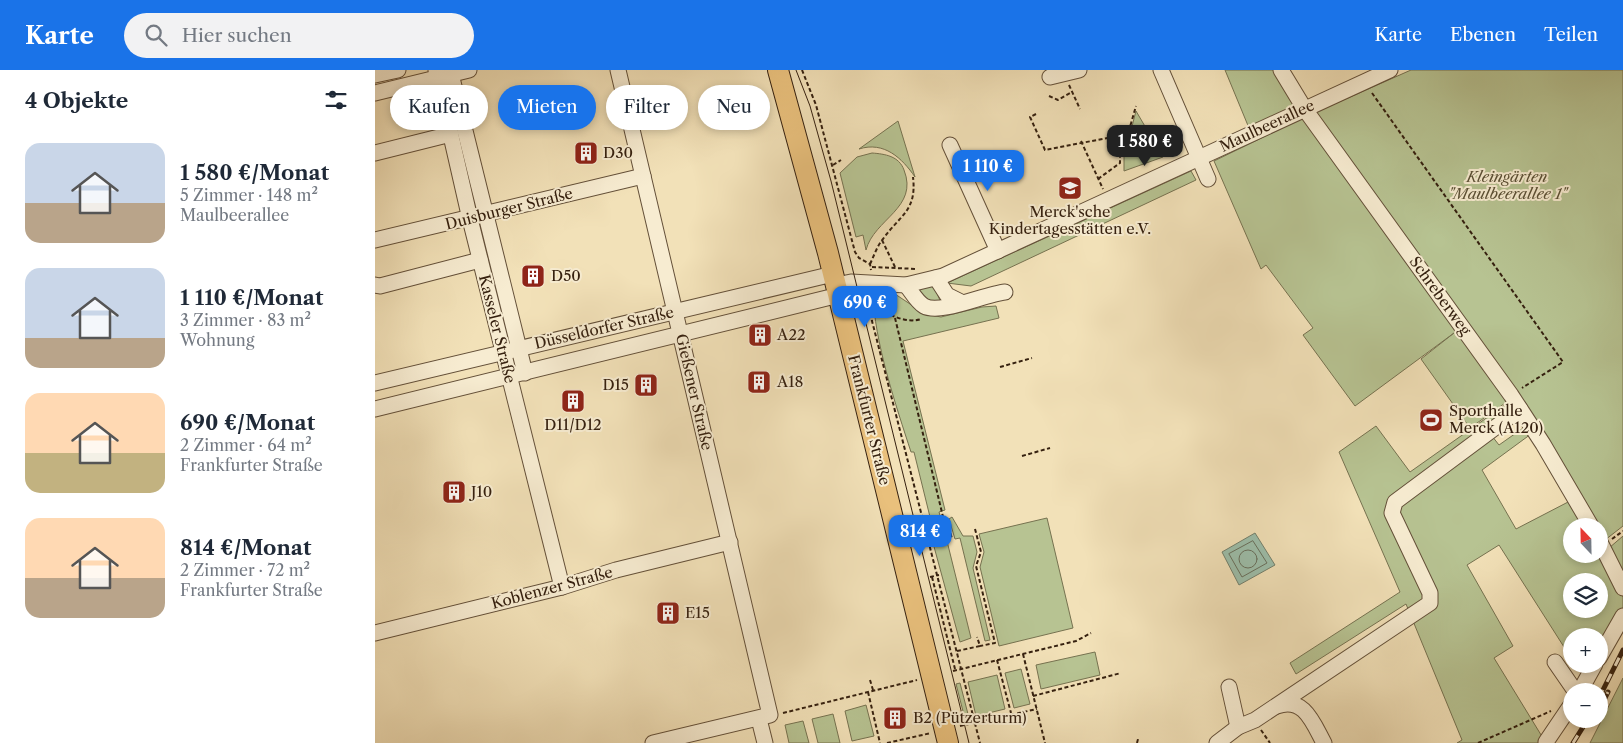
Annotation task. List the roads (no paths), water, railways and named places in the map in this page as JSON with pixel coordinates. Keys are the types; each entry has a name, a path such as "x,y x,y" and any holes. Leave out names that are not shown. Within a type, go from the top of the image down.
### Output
{"main road":[{"name":"Frankfurter Straße","path":"779,70 836,285 942,737"}],"street":[{"path":"375,75 398,70"},
{"path":"375,93 444,73 469,70"},
{"name":"Gießener Straße","path":"618,70 729,542 765,717 765,743"},
{"path":"1057,75 1079,70"},
{"path":"1161,70 1208,179"},
{"name":"Schreberweg","path":"1281,70 1304,108 1511,395 1586,518"},
{"name":"Maulbeerallee","path":"836,285 851,282 907,285 936,278 998,252 1389,70"},
{"path":"444,73 487,215 525,372"},
{"name":"Kasseler Straße","path":"444,73 451,134 470,219 562,587"},
{"path":"375,153 451,134"},
{"path":"951,145 998,252"},
{"name":"Duisburger Straße","path":"375,240 487,215 643,176"},
{"path":"375,285 380,286 480,260"},
{"path":"936,278 947,295 961,302"},
{"name":"Düsseldorfer Straße","path":"375,383 675,312 836,285"},
{"name":"Düsseldorfer Straße","path":"375,410 680,334 836,285"},
{"path":"907,285 917,300 925,307 939,310 961,302 1005,292"},
{"path":"1217,743 1238,727 1273,708 1430,603 1430,592 1391,513 1395,502 1520,409"},
{"name":"Koblenzer Straße","path":"375,633 562,587 616,570 729,542"},
{"path":"1608,558 1623,588"},
{"path":"1608,642 1623,616"},
{"path":"1555,662 1569,683"},
{"path":"1229,687 1238,727"},
{"path":"1273,708 1285,704 1299,706 1309,714 1323,743"},
{"path":"1545,742 1563,716"},
{"path":"653,743 765,717"}],"water":[{"path":"1255,533 1275,565 1239,585 1222,552"}],"tram line":[{"path":"796,70 810,106 831,181 969,743"}],"railway":[{"path":"1606,683 1623,650"},
{"path":"1573,743 1582,728"}],"place":[{"name":"D30","path":"586,153"},
{"name":"Merck'sche Kindertagesstätten e.V.","path":"1070,188"},
{"name":"D50","path":"533,276"},
{"name":"A22","path":"760,335"},
{"name":"A18","path":"759,382"},
{"name":"D15","path":"646,385"},
{"name":"D11/D12","path":"573,401"},
{"name":"Sporthalle Merck (A120)","path":"1431,420"},
{"name":"J10","path":"454,492"},
{"name":"E15","path":"668,613"},
{"name":"B2 (Pützerturm)","path":"895,718"}],"park label":[{"name":"Kleingärten \"Maulbeerallee 1\"","path":"1507,186"}]}
